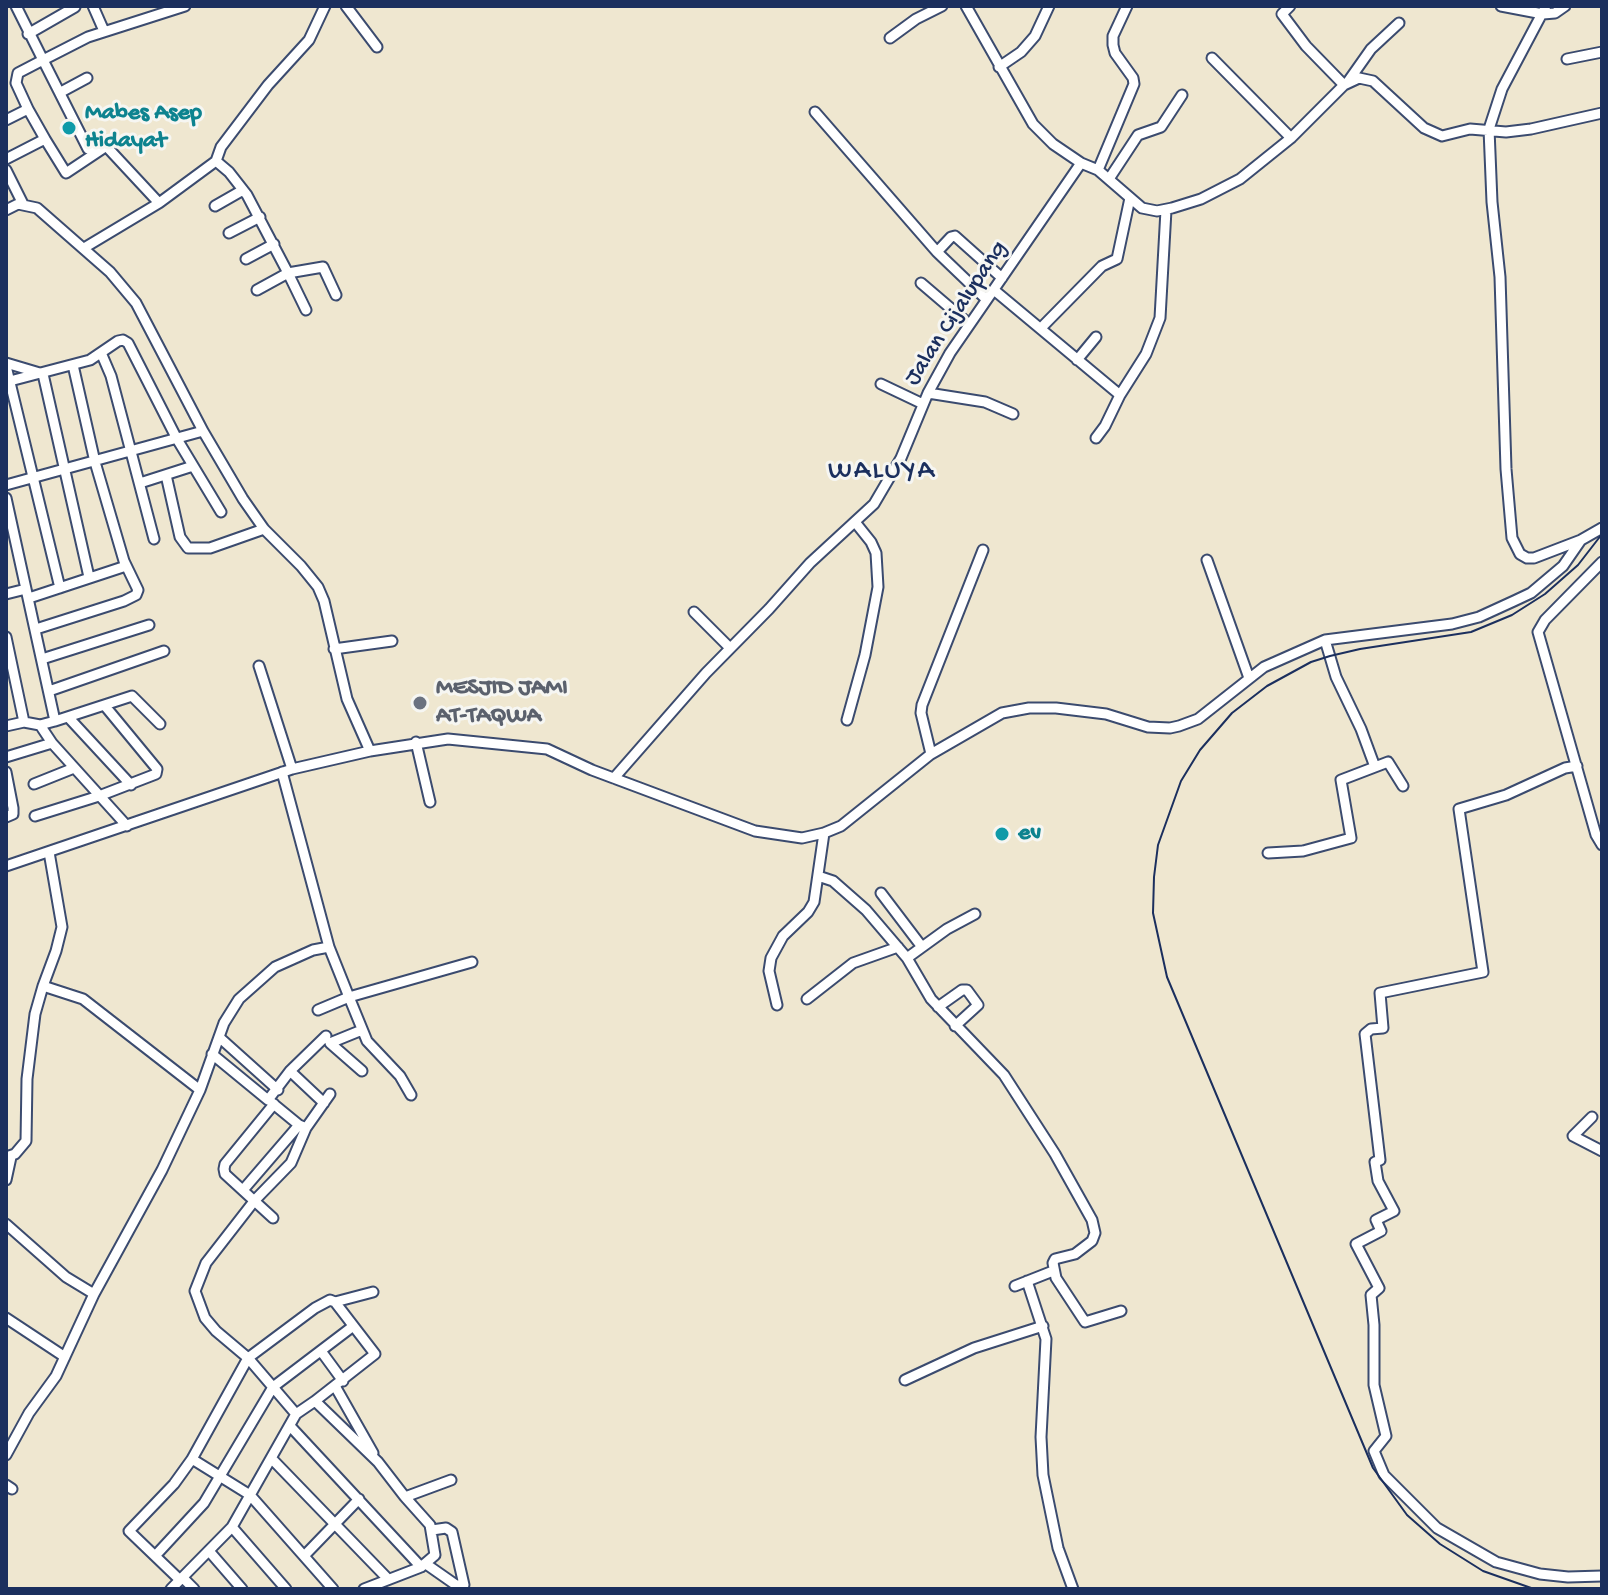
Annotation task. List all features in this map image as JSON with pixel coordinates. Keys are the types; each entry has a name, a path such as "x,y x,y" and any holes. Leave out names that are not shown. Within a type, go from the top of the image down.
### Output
{"street":[{"path":"16,6 88,149 106,146"},
{"path":"93,6 104,31"},
{"path":"106,146 66,173 28,109 16,79 23,70 104,31 185,6"},
{"path":"84,248 159,203 216,161 221,147 268,85 309,40 325,6"},
{"path":"346,6 377,47"},
{"path":"890,38 916,19 942,6"},
{"path":"966,6 1033,124 1053,144 1081,163 1098,170 1149,210 1166,210 1201,199 1228,187 1258,167 1346,84 1371,49 1399,23"},
{"path":"999,67 1021,52 1035,36 1049,6"},
{"path":"1098,170 1134,84 1113,45 1113,36 1127,6"},
{"path":"1290,6 1282,14 1306,46 1346,84"},
{"path":"1501,6 1555,13 1565,6"},
{"path":"28,34 75,7"},
{"path":"1545,10 1502,89 1489,129 1492,202 1500,277 1506,469 1512,538 1520,554 1527,558 1581,540 1598,530 1602,521"},
{"path":"1567,59 1602,52"},
{"path":"1212,58 1291,138"},
{"path":"61,92 87,78"},
{"path":"1346,84 1359,78 1373,81 1435,135 1451,135 1470,129 1506,132 1602,113"},
{"path":"1109,179 1138,135 1161,127 1182,95"},
{"path":"6,120 28,109"},
{"path":"815,112 937,252 986,299"},
{"path":"6,159 45,139"},
{"path":"106,146 159,203"},
{"path":"216,161 229,172 260,217 306,310"},
{"name":"Jalan Cijalupang","path":"614,778 810,563 874,504 892,476 928,393 969,324 1081,163"},
{"path":"6,170 23,204"},
{"path":"215,206 243,190"},
{"path":"1041,328 1102,266 1117,259 1130,198"},
{"path":"6,210 23,204 37,208 110,272 136,303 203,431 243,499 264,529 318,587 347,699 370,751"},
{"path":"1096,438 1146,354 1160,318 1166,210"},
{"path":"229,233 260,217"},
{"path":"937,252 955,236 1002,278"},
{"path":"246,259 274,244"},
{"path":"257,290 288,273 323,267 336,295"},
{"path":"921,283 969,324"},
{"path":"994,290 1120,395"},
{"path":"1077,360 1096,337"},
{"path":"10,381 102,355 118,341 128,343 177,439 221,512"},
{"path":"102,355 111,376 154,539"},
{"path":"43,374 6,365 60,588"},
{"path":"36,629 136,595 138,590 126,566 95,462 73,365"},
{"path":"43,374 89,577"},
{"path":"881,384 923,404"},
{"path":"928,393 985,402 1013,414"},
{"path":"6,485 203,431"},
{"path":"140,483 193,466"},
{"path":"166,475 180,537 188,548 210,548 264,529"},
{"path":"6,498 55,721"},
{"path":"847,720 865,655 878,587 876,553 855,522"},
{"path":"6,866 287,771 416,742 456,739 536,747 557,753 755,831 792,838 824,833 841,826 931,754 991,718 1012,710 1042,707 1086,710 1148,727 1170,728 1198,719 1249,678 1299,650 1325,640 1452,624 1479,617 1531,593 1563,566 1581,540"},
{"path":"931,754 921,713 922,705 983,550"},
{"path":"1207,560 1249,678"},
{"path":"1602,562 1545,620 1538,632 1596,835 1602,845"},
{"path":"6,594 60,588 126,566"},
{"path":"694,612 730,648"},
{"path":"42,659 149,625"},
{"path":"6,637 24,722"},
{"path":"1295,639 1299,650"},
{"path":"1325,640 1336,677 1375,767"},
{"path":"334,649 392,641"},
{"path":"49,691 164,651"},
{"path":"259,666 329,947 362,1030 372,1047 400,1076 411,1095"},
{"path":"6,726 24,722 40,725 132,696 160,724"},
{"path":"35,816 154,776 157,769 105,706"},
{"path":"69,718 131,785"},
{"path":"40,725 52,743 127,826"},
{"path":"416,742 430,802"},
{"path":"6,757 52,743"},
{"path":"1268,853 1303,851 1350,839 1340,782 1389,762 1403,786"},
{"path":"1577,766 1565,768 1506,795 1459,809 1483,972 1380,993 1383,1028 1371,1029 1365,1034 1380,1160 1375,1162 1378,1181 1394,1211 1376,1220 1381,1231 1356,1244 1379,1288 1371,1295 1374,1385 1386,1436 1374,1451 1384,1475 1437,1528 1496,1562 1540,1574 1602,1576"},
{"path":"34,784 74,768"},
{"path":"6,772 13,808 13,814 6,817"},
{"path":"777,1005 769,971 771,958 783,936 812,906 824,833"},
{"path":"6,1180 8,1157 19,1151 26,1141 27,1079 35,1014 62,927 49,852"},
{"path":"818,876 833,881 866,910 907,958 938,1007 1004,1075 1055,1154 1092,1220 1095,1233 1092,1241 1075,1254 1055,1259 1053,1271 1061,1288 1085,1322 1121,1311"},
{"path":"881,893 922,947"},
{"path":"907,958 947,929 975,914"},
{"path":"6,1455 29,1413 56,1376 94,1294 162,1170 200,1090 224,1023 239,999 259,979 293,959 329,947"},
{"path":"807,999 853,963 898,947"},
{"path":"318,1010 349,997 472,962"},
{"path":"43,986 83,999 200,1090"},
{"path":"938,1007 962,990 967,990 978,1005 955,1026"},
{"path":"362,1030 330,1043 362,1071"},
{"path":"273,1218 225,1174 225,1164 290,1071 326,1036"},
{"path":"219,1037 278,1090"},
{"path":"212,1054 302,1126"},
{"path":"243,1190 327,1098 290,1071"},
{"path":"1592,1117 1573,1136 1602,1151"},
{"path":"296,1414 248,1358 205,1318 195,1291 206,1263 255,1200 291,1163 302,1126"},
{"path":"6,1224 66,1277 94,1294"},
{"path":"1015,1286 1053,1271"},
{"path":"1027,1281 1046,1339 1041,1437 1043,1475 1058,1548 1073,1589"},
{"path":"194,1589 129,1531 174,1484 192,1459 248,1358 324,1302 373,1292"},
{"path":"171,1589 232,1527 296,1414 375,1354 335,1302"},
{"path":"6,1318 65,1357"},
{"path":"905,1380 985,1344 1043,1326"},
{"path":"155,1556 204,1503 273,1387 352,1327"},
{"path":"321,1351 378,1462"},
{"path":"315,1401 378,1462 432,1530 435,1555 424,1565 364,1589"},
{"path":"290,1426 424,1565 456,1585 464,1585 453,1533 446,1528 432,1530"},
{"path":"271,1458 388,1579"},
{"path":"192,1459 250,1495 333,1589"},
{"path":"405,1497 451,1480"},
{"path":"304,1556 359,1499"},
{"path":"232,1527 286,1589"},
{"path":"209,1551 242,1589"}],"railway":[{"path":"1534,1589 1483,1571 1440,1544 1407,1515 1373,1468 1167,977 1153,913 1154,877 1158,845 1181,781 1200,750 1232,713 1267,686 1311,662 1330,656 1471,632 1512,615 1545,594 1578,565 1602,534"}],"place":[{"name":"Mabes Asep Hidayat","path":"69,128"},
{"name":"MESJID JAMI AT-TAQWA","path":"420,703"},
{"name":"ev","path":"1002,834"}],"district":[{"name":"WALUYA","path":"882,473"}]}
